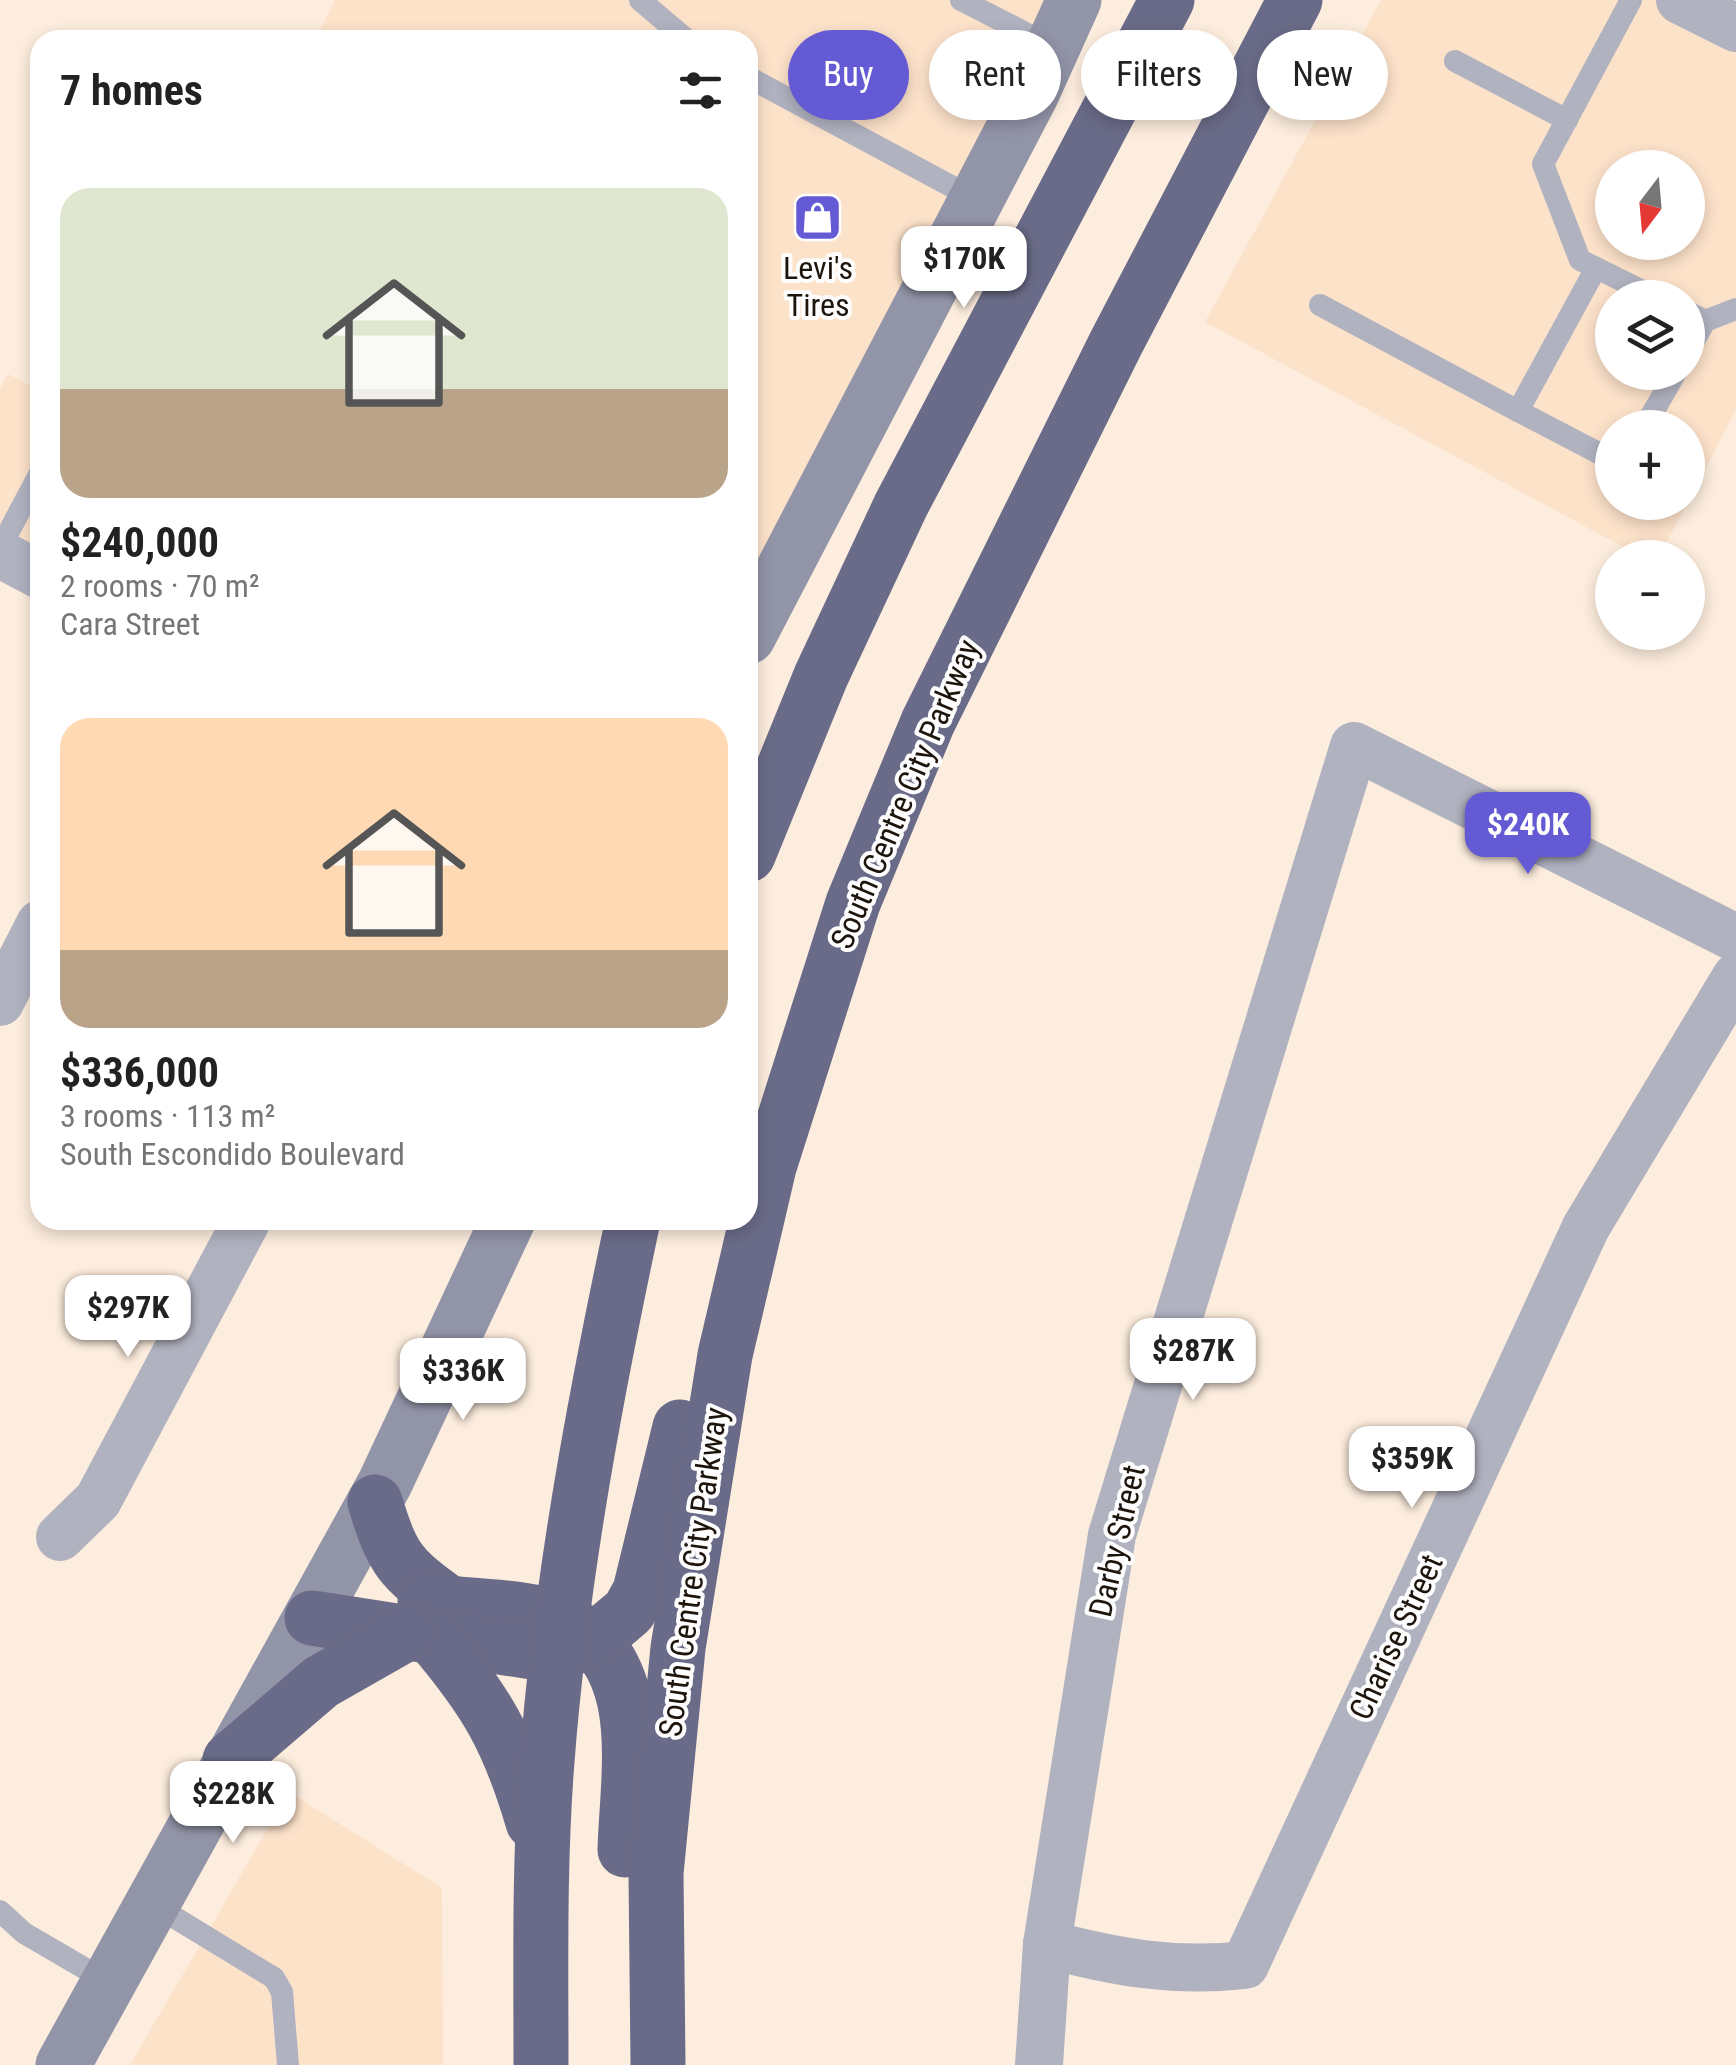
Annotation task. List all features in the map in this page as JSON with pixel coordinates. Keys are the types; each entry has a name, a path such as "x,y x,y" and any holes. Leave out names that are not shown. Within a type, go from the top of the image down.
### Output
{"highway":[{"path":"1139,30 1150,0"},
{"path":"1150,30 1166,0"},
{"path":"1237,89 1257,0"},
{"name":"South Centre City Parkway","path":"1237,107 1295,0"},
{"path":"758,831 822,676 901,505 1103,120"},
{"name":"South Centre City Parkway","path":"758,1215 769,1168 853,903 928,722 1230,120"},
{"path":"758,1194 769,1168"},
{"path":"541,2065 542,1854 608,1335 631,1230"},
{"path":"321,1602 430,1625 569,1639 629,1612 640,1591 706,1313 742,1230"},
{"name":"South Centre City Parkway","path":"658,2065 656,1873 678,1648 725,1356 754,1230"},
{"path":"375,1502 390,1551 407,1573 430,1625 494,1716 517,1767 542,1854"},
{"path":"230,1760 321,1682 430,1625"},
{"path":"569,1639 623,1684 628,1711 623,1903 656,1941"}],"street":[{"path":"1680,0 1736,28"},
{"path":"760,580 976,199 1063,24"},
{"path":"13,541 30,562"},
{"name":"Darby Street","path":"1039,2065 1046,1944 1112,1535 1354,746 1736,938"},
{"path":"0,1002 30,944"},
{"name":"Charise Street","path":"1046,1944 1118,1963 1194,1970 1245,1965 1586,1226 1736,978"},
{"path":"60,1538 98,1500 242,1230"},
{"path":"64,2065 375,1502 436,1380 504,1230"}],"lane":[{"path":"640,0 674,30"},
{"path":"961,0 1063,24"},
{"path":"1620,280 1580,260 1543,164 1631,0"},
{"path":"1454,61 1566,120"},
{"path":"758,82 976,199"},
{"path":"1518,411 1596,268"},
{"path":"1320,305 1595,451"},
{"path":"1705,315 1736,309"},
{"path":"13,541 30,498"},
{"path":"154,1905 274,1978 282,1992 288,2065"},
{"path":"0,1911 24,1932 108,1982"}],"shaded area":[{"path":"335,0 1074,0 1059,30 929,30 929,120 1013,120 758,617 758,30 320,30"},
{"path":"1381,0 1736,0 1736,410 1705,469 1705,410 1595,410 1595,520 1679,520 1668,540 1610,540 1205,322 1315,120 1388,120 1388,30 1365,30"},
{"path":"8,374 30,386 30,570 0,554 0,389"},
{"path":"289,1792 442,1888 443,2065 130,2065"}],"place":[{"name":"Levi's Tires","path":"818,218"}]}
